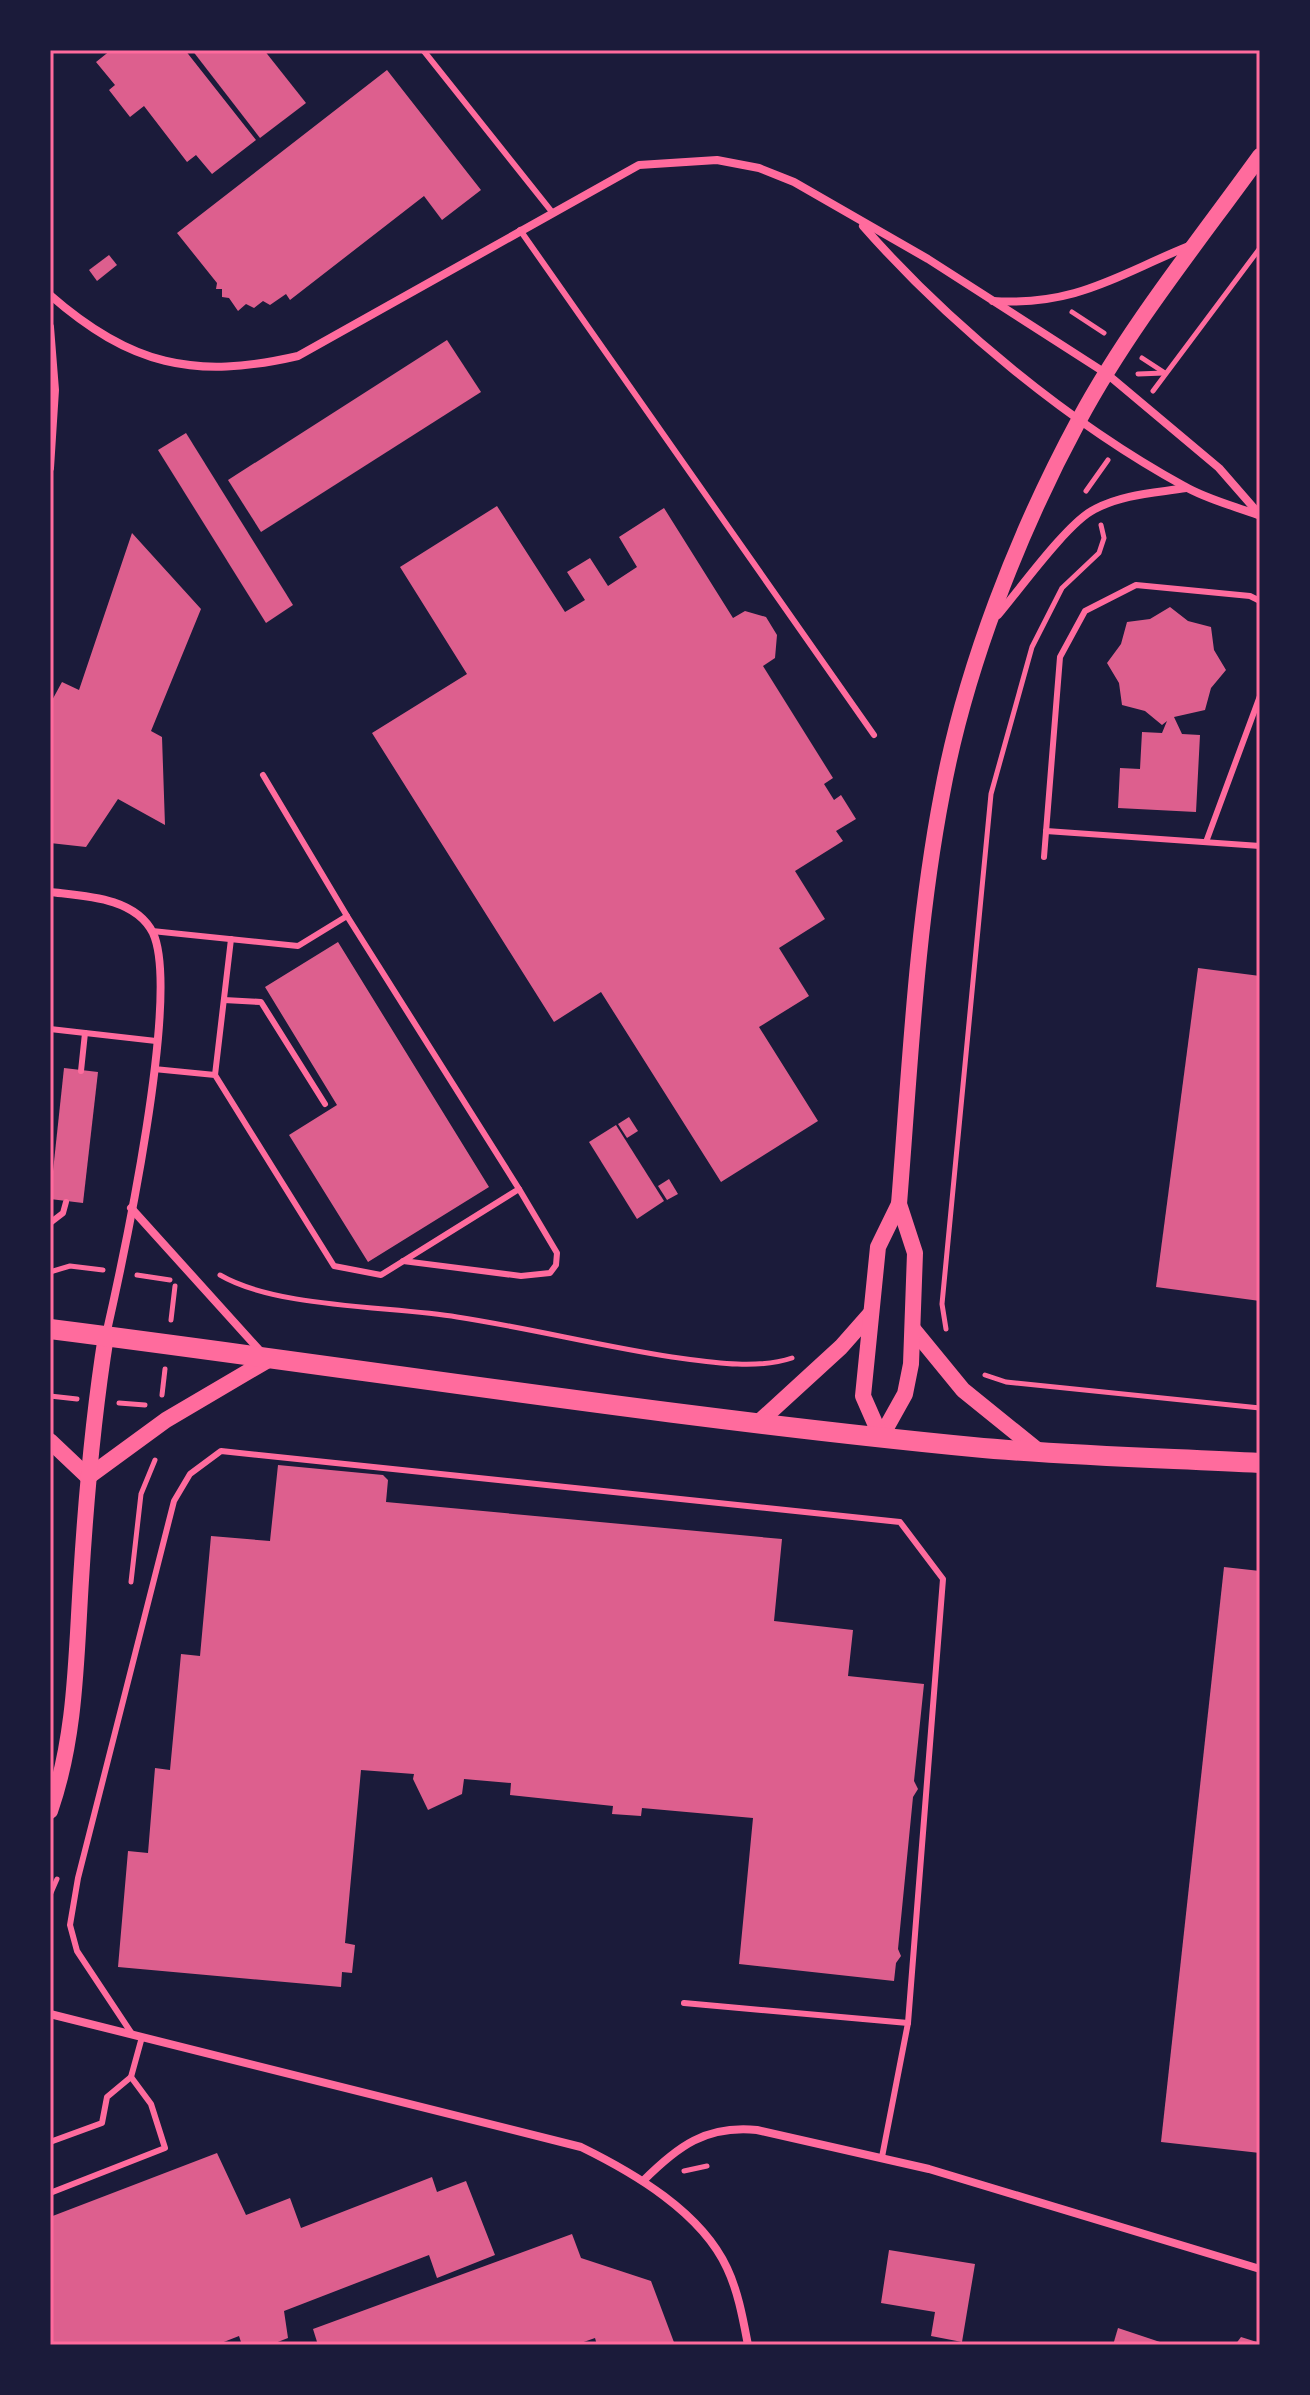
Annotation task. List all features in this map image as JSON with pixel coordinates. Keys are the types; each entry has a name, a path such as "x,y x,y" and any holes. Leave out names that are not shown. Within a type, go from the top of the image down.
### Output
{"main road":[{"path":"881,1437 863,1396 878,1247 899,1204 927,880 942,792 962,709 1028,526 1080,418 1197,243 1260,156"},
{"path":"881,1437 905,1394 913,1329 915,1253 899,1204"},
{"path":"759,1422 841,1347 871,1313"},
{"path":"50,1329 578,1401 881,1437 1041,1453 1260,1463"},
{"path":"913,1329 963,1390 1041,1453"},
{"path":"50,1811 66,1748 74,1696 88,1477 106,1336"},
{"path":"88,1477 166,1420 268,1360"},
{"path":"50,1441 88,1477"}],"street":[{"path":"50,295 83,324 124,349 160,360 206,367 252,366 298,356 639,165 717,160 759,168 794,182 928,259 1107,374 1219,468 1260,516"},
{"path":"857,219 909,279 1018,375 1187,488 1260,516"},
{"path":"990,301 1028,303 1067,298 1197,243"},
{"path":"50,327 55,390 50,468"},
{"path":"992,620 1058,542 1093,509 1133,495 1187,488"},
{"path":"50,892 103,899 134,911 152,931 161,962 152,1069 131,1208 106,1336"},
{"path":"131,1208 268,1360"},
{"path":"50,2014 581,2147 643,2181 700,2229 727,2266 748,2345"},
{"path":"643,2181 676,2148 693,2137 736,2128 882,2157 1260,2269"}],"lane":[{"path":"423,50 552,212"},
{"path":"520,230 874,735"},
{"path":"1044,857 1060,657 1085,611 1136,585 1250,596 1260,601"},
{"path":"1206,842 1260,696"},
{"path":"263,775 557,1253 556,1265 550,1273 521,1276 403,1261"},
{"path":"1046,831 1260,846"},
{"path":"152,931 298,946 347,916"},
{"path":"231,939 215,1075 334,1266 381,1275 519,1189"},
{"path":"224,1000 261,1002 325,1104"},
{"path":"50,1029 156,1041"},
{"path":"81,1071 85,1033"},
{"path":"152,1069 215,1075"},
{"path":"50,1223 63,1213 66,1202"},
{"path":"50,2142 102,2123 107,2097 131,2077 137,2036 77,1951 70,1925 78,1878 174,1501 190,1474 221,1451 900,1522 943,1579 908,2023 882,2157"},
{"path":"684,2003 908,2023"},
{"path":"50,2193 165,2148 151,2104 131,2077"}],"path":[{"path":"1157,386 1260,248"},
{"path":"1088,499 1085,494 1108,459"},
{"path":"949,1336 942,1304 991,794 1032,647 1062,588 1099,553 1104,533"},
{"path":"50,1272 70,1266"},
{"path":"210,1269 262,1294 459,1317 581,1343 698,1361 783,1361 800,1355"},
{"path":"980,1373 1006,1382 1260,1408"},
{"path":"50,1895 59,1875"}],"building":[{"path":"111,50 185,50 256,140 212,174 196,155 187,162 144,106 130,117 109,90 115,85 96,62"},
{"path":"192,50 264,50 306,103 260,138"},
{"path":"387,70 481,190 442,220 424,196 290,300 286,294 270,305 263,301 254,308 246,304 238,311 229,298 222,297 222,289 216,289 217,283 177,233"},
{"path":"109,255 117,265 97,281 89,270"},
{"path":"447,340 481,392 261,532 228,480"},
{"path":"186,433 293,605 266,623 158,450"},
{"path":"497,506 565,612 585,600 567,572 590,558 608,586 637,567 619,537 664,508 733,618 745,611 766,617 777,635 775,658 763,666 833,778 824,784 834,800 841,795 856,819 836,831 843,841 795,871 825,919 779,948 809,996 759,1027 818,1121 721,1182 601,992 554,1022 372,733 467,674 400,567"},
{"path":"132,533 201,609 151,731 162,737 165,825 118,799 86,847 50,843 50,704 62,682 79,690"},
{"path":"1170,607 1188,621 1211,627 1214,650 1226,670 1211,688 1205,710 1174,717 1182,734 1200,735 1196,812 1118,808 1120,768 1140,769 1142,732 1162,733 1167,721 1162,725 1145,711 1122,705 1119,683 1107,663 1121,644 1127,622 1150,619"},
{"path":"338,942 489,1187 368,1262 289,1135 337,1105 265,987"},
{"path":"1198,968 1260,976 1260,1301 1156,1287"},
{"path":"64,1068 98,1072 83,1203 50,1199"},
{"path":"629,1117 638,1131 627,1138 618,1124"},
{"path":"616,1125 664,1201 637,1219 589,1142"},
{"path":"669,1179 678,1194 667,1200 658,1186"},
{"path":"278,1465 383,1475 388,1480 386,1502 782,1539 774,1621 853,1630 848,1676 924,1684 914,1781 918,1789 913,1797 898,1949 901,1956 896,1963 894,1981 739,1964 753,1818 642,1808 641,1816 612,1814 613,1806 510,1795 511,1783 464,1779 462,1794 428,1810 413,1779 414,1774 361,1770 345,1943 355,1945 352,1973 342,1972 341,1987 118,1967 128,1851 148,1853 155,1768 170,1770 181,1654 200,1656 211,1536 270,1541"},
{"path":"1224,1567 1260,1571 1260,2153 1161,2142"},
{"path":"217,2153 246,2215 290,2198 301,2228 432,2177 437,2192 466,2181 495,2255 437,2278 429,2255 284,2311 288,2338 270,2345 242,2345 239,2336 216,2345 50,2345 50,2217"},
{"path":"572,2234 581,2258 651,2281 675,2345 597,2345 595,2338 575,2345 318,2345 313,2329"},
{"path":"889,2250 975,2264 962,2342 931,2336 935,2312 881,2303"},
{"path":"1118,2328 1166,2344 1166,2345 1113,2345"},
{"path":"1241,2337 1260,2343 1260,2345 1235,2345"}]}
